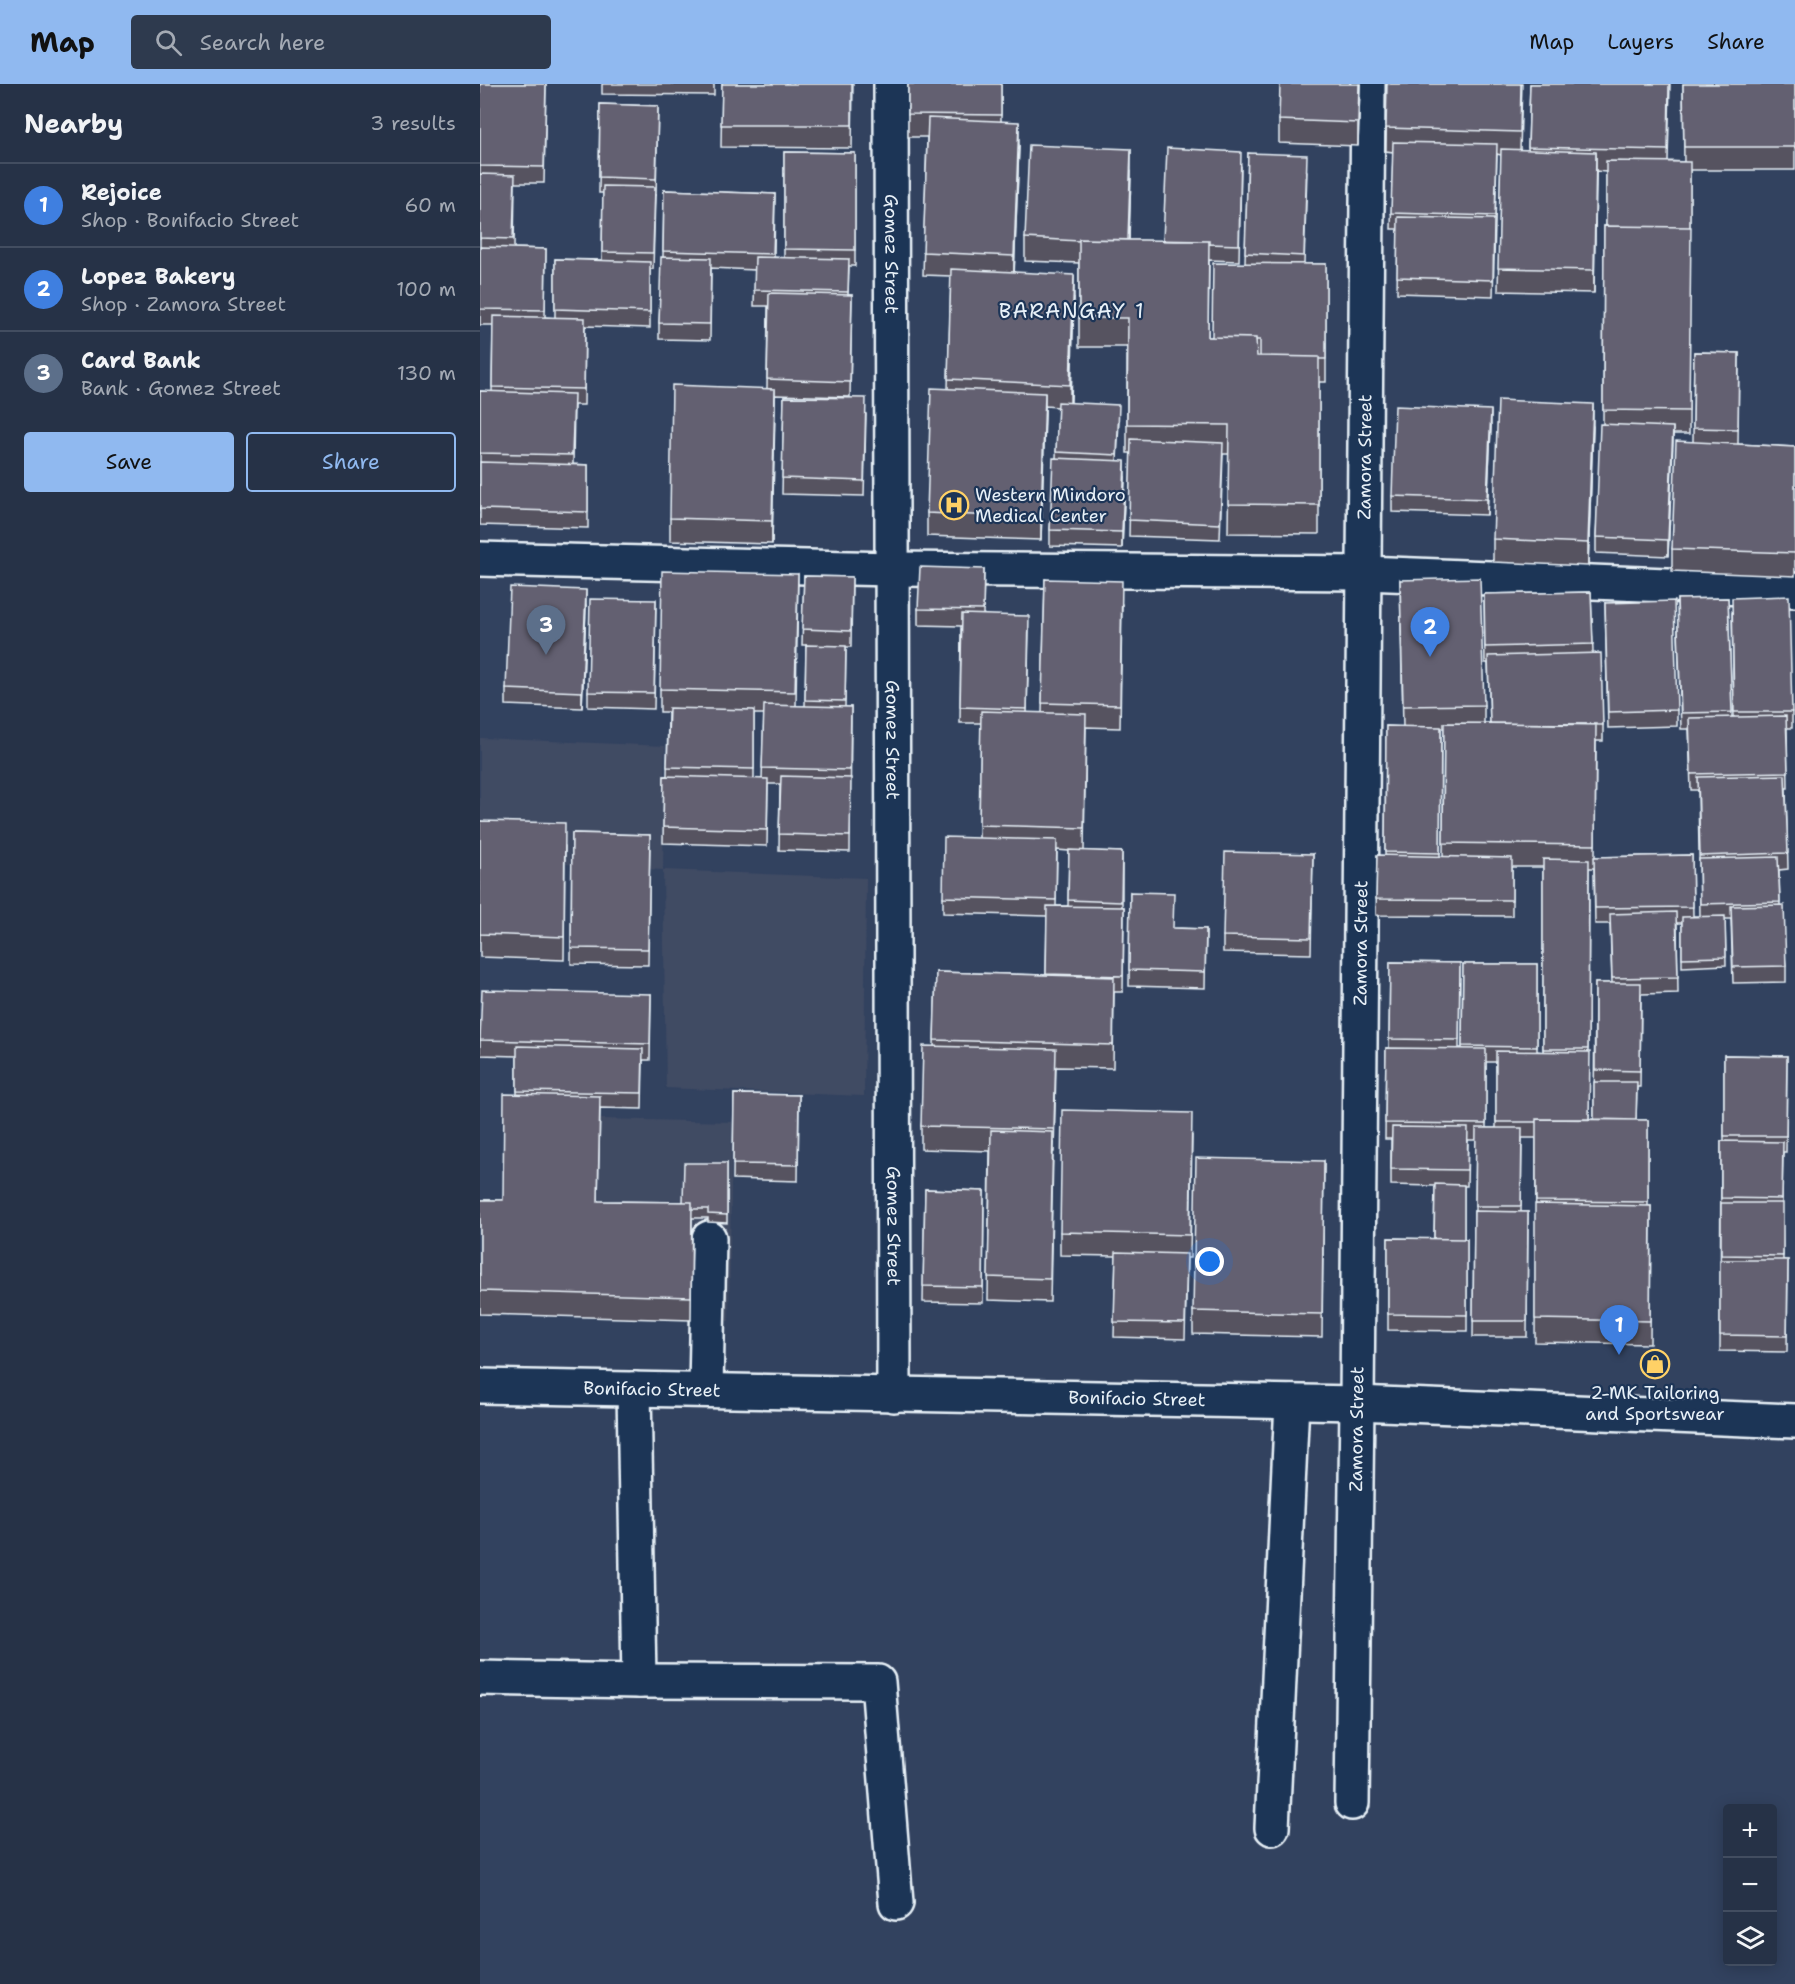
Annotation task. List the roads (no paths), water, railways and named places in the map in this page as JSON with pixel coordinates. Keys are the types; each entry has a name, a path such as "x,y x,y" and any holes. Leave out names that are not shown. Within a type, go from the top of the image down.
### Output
{"street":[{"name":"Gomez Street","path":"891,84 894,1395"},
{"name":"Zamora Street","path":"1352,1803 1368,84"},
{"path":"480,559 892,569 1365,573 1795,590"},
{"path":"706,1389 709,1238"},
{"name":"Bonifacio Street","path":"480,1386 1357,1403 1795,1421"},
{"path":"634,1389 639,1681"},
{"path":"1272,1828 1292,1402"},
{"path":"480,1678 878,1682 896,1903"}],"place":[{"name":"Western Mindoro Medical Center","path":"954,505"},
{"name":"Card Bank","path":"546,655"},
{"name":"Lopez Bakery","path":"1430,657"},
{"name":"Rejoice","path":"1619,1355"},
{"name":"2-MK Tailoring and Sportswear","path":"1655,1364"}],"district":[{"name":"BARANGAY 1","path":"1072,311"}]}
